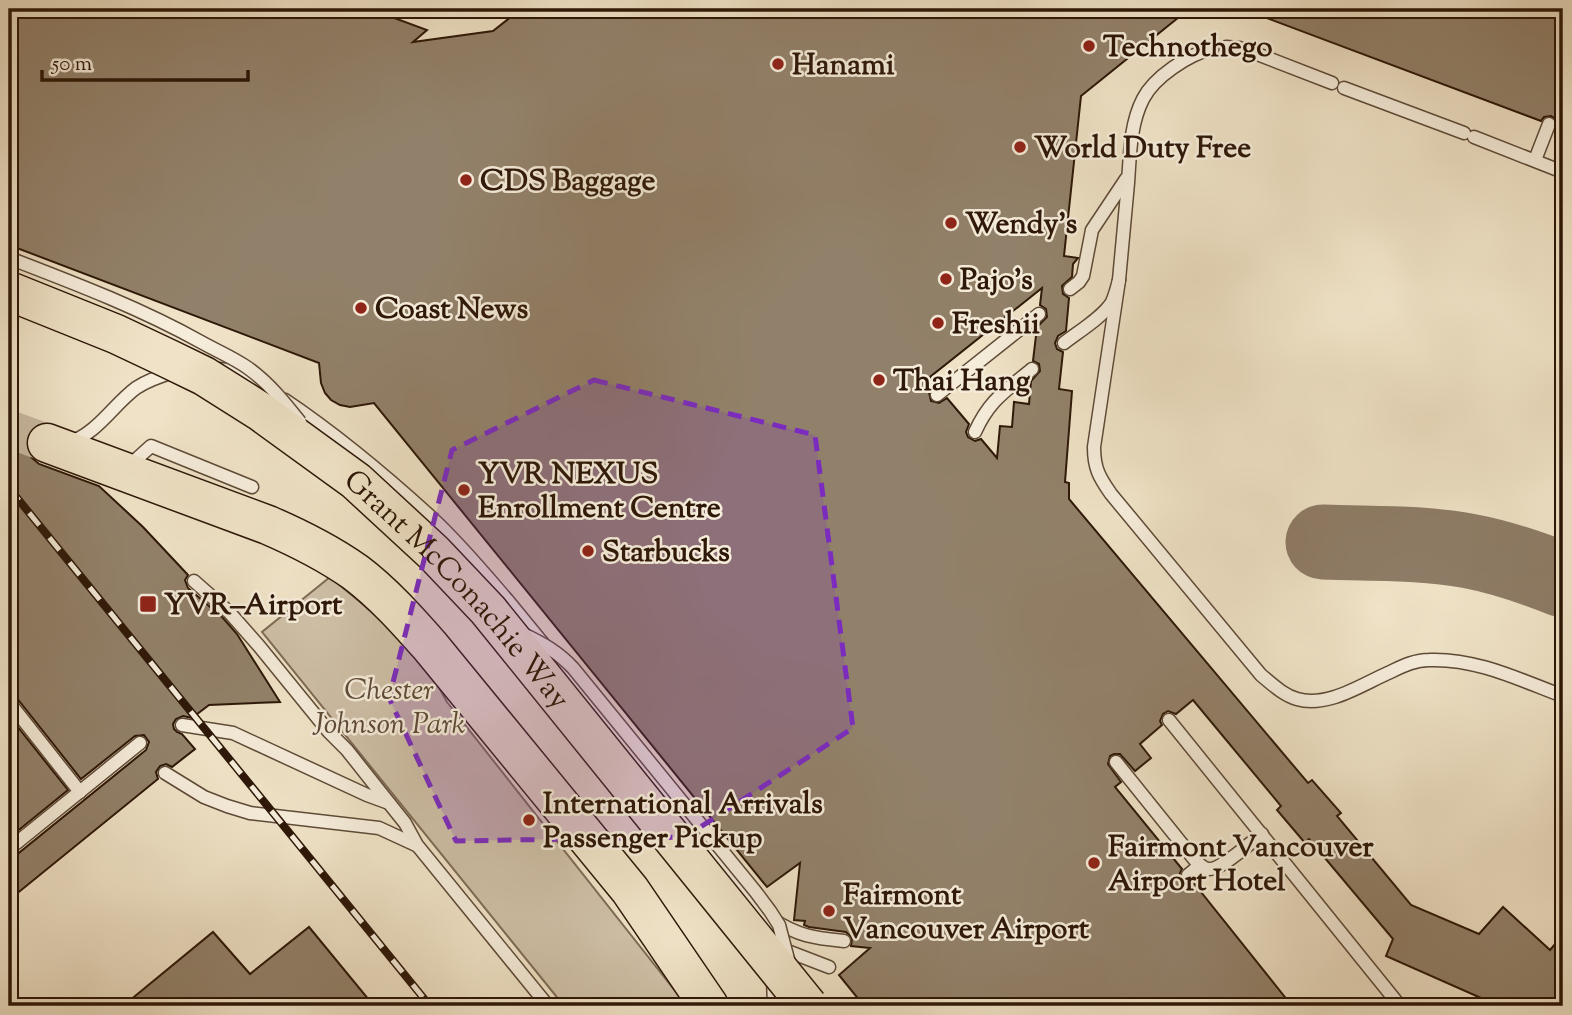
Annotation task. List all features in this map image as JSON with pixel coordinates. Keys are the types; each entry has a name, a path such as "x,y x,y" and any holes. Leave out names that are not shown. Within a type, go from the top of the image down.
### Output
{"main road":[{"name":"Grant McConachie Way","path":"9,291 116,334 204,376 293,434 356,481 435,553 488,610 757,923 794,1003"},
{"name":"Grant McConachie Way","path":"47,443 298,538 356,573 376,590 430,646 630,890 709,1006"}],"lane":[{"path":"452,10 480,9"},
{"path":"1226,47 1252,52 1563,172"},
{"path":"1212,49 1198,52 1160,78 1145,95 1135,121 1119,280 1094,447 1097,472 1111,494 1261,675 1284,693 1297,699 1319,700 1345,692 1411,663 1426,660 1476,665 1563,696"},
{"path":"1535,160 1549,124"},
{"path":"1070,289 1079,282 1086,270 1092,230 1128,176"},
{"path":"9,258 140,311 248,368 276,393 316,443 356,481"},
{"path":"1064,343 1110,305 1119,280"},
{"path":"937,395 1039,314"},
{"path":"47,443 65,444 86,435 137,388 176,371 202,368 228,370 251,379 288,402 365,460 433,519 468,555 509,602 757,923 830,967"},
{"path":"975,432 995,399 1032,369"},
{"path":"123,471 151,446 253,487"},
{"path":"194,581 229,612 347,750 405,823 416,845 548,1006"},
{"path":"488,610 503,623 562,656 755,891 779,925 796,989 794,1003"},
{"path":"9,702 80,792"},
{"path":"1169,720 1400,1006"},
{"path":"183,725 233,733 250,739 389,803"},
{"path":"9,849 140,743"},
{"path":"1116,762 1200,865 1216,868 1262,834"},
{"path":"165,773 204,797 250,813 379,828 416,845"},
{"path":"1188,875 1200,865"},
{"path":"757,923 807,937 844,941"}],"highlighted area":[{"path":"594,380 815,435 853,728 685,837 456,841 389,698 452,450"}],"green space":[{"name":"Chester Johnson Park","path":"330,577 384,622 420,661 447,702 687,1006 564,1006 262,632"}],"building":[{"path":"9,9 370,9 427,30 413,42 493,31 521,9 1189,9 1081,96 1064,256 1078,258 1073,264 1072,277 1062,286 1063,294 1069,298 1066,331 1058,336 1055,343 1057,349 1063,352 1059,389 1072,391 1065,482 1069,483 1069,499 1308,783 1312,780 1341,813 1337,816 1411,905 1479,934 1503,907 1550,950 1563,935 1563,1006 1499,1006 1386,956 1393,939 1309,839 1305,843 1277,810 1281,806 1193,700 1176,714 1168,711 1163,714 1160,721 1162,725 1140,744 1151,758 1135,771 1120,754 1110,756 1108,764 1121,782 1115,787 1182,869 1181,880 1186,883 1193,882 1292,1006 864,1006 839,975 870,948 851,946 852,938 846,932 809,927 804,925 805,921 794,920 800,863 767,887 374,403 350,407 340,405 325,393 319,363 9,245","holes":["1042,288 1040,305 1046,309 1047,317 1037,327 1033,361 1039,364 1040,371 1031,381 1029,404 1014,402 1012,427 1000,426 997,458 981,439 975,441 968,437 966,432 969,424 947,398 939,403 931,401 929,392 936,385 930,377"]},
{"path":"1248,9 1563,9 1563,130 1557,128 1556,119 1551,116 1544,117 1541,121"},
{"path":"9,416 30,430 25,446 39,464 99,486 143,527 188,575 185,580 188,588 237,634 280,702 209,705 192,718 183,716 176,719 174,729 195,749 172,767 166,764 160,766 156,772 158,779 9,900 9,858 15,856 146,750 149,742 144,735 135,736 81,779 16,697 9,693"},
{"path":"9,716 68,790 9,838"},
{"path":"309,927 374,1006 123,1006 213,932 250,974"}],"taxiway":[{"path":"1323,542 1451,548 1481,553 1563,580"}],"tunnel":[{"path":"9,429 47,443"}],"railway":[{"path":"9,488 430,1006"}],"place":[{"name":"Technothego","path":"1089,46"},
{"name":"Hanami","path":"778,64"},
{"name":"World Duty Free","path":"1020,147"},
{"name":"CDS Baggage","path":"466,180"},
{"name":"Wendy's","path":"951,223"},
{"name":"Pajo’s","path":"946,279"},
{"name":"Coast News","path":"361,308"},
{"name":"Freshii","path":"938,323"},
{"name":"Thai Hang","path":"879,380"},
{"name":"YVR NEXUS Enrollment Centre","path":"464,490"},
{"name":"Starbucks","path":"588,551"},
{"name":"YVR–Airport","path":"148,604"},
{"name":"International Arrivals Passenger Pickup","path":"529,820"},
{"name":"Fairmont Vancouver Airport Hotel","path":"1094,863"},
{"name":"Fairmont Vancouver Airport","path":"829,911"}]}
